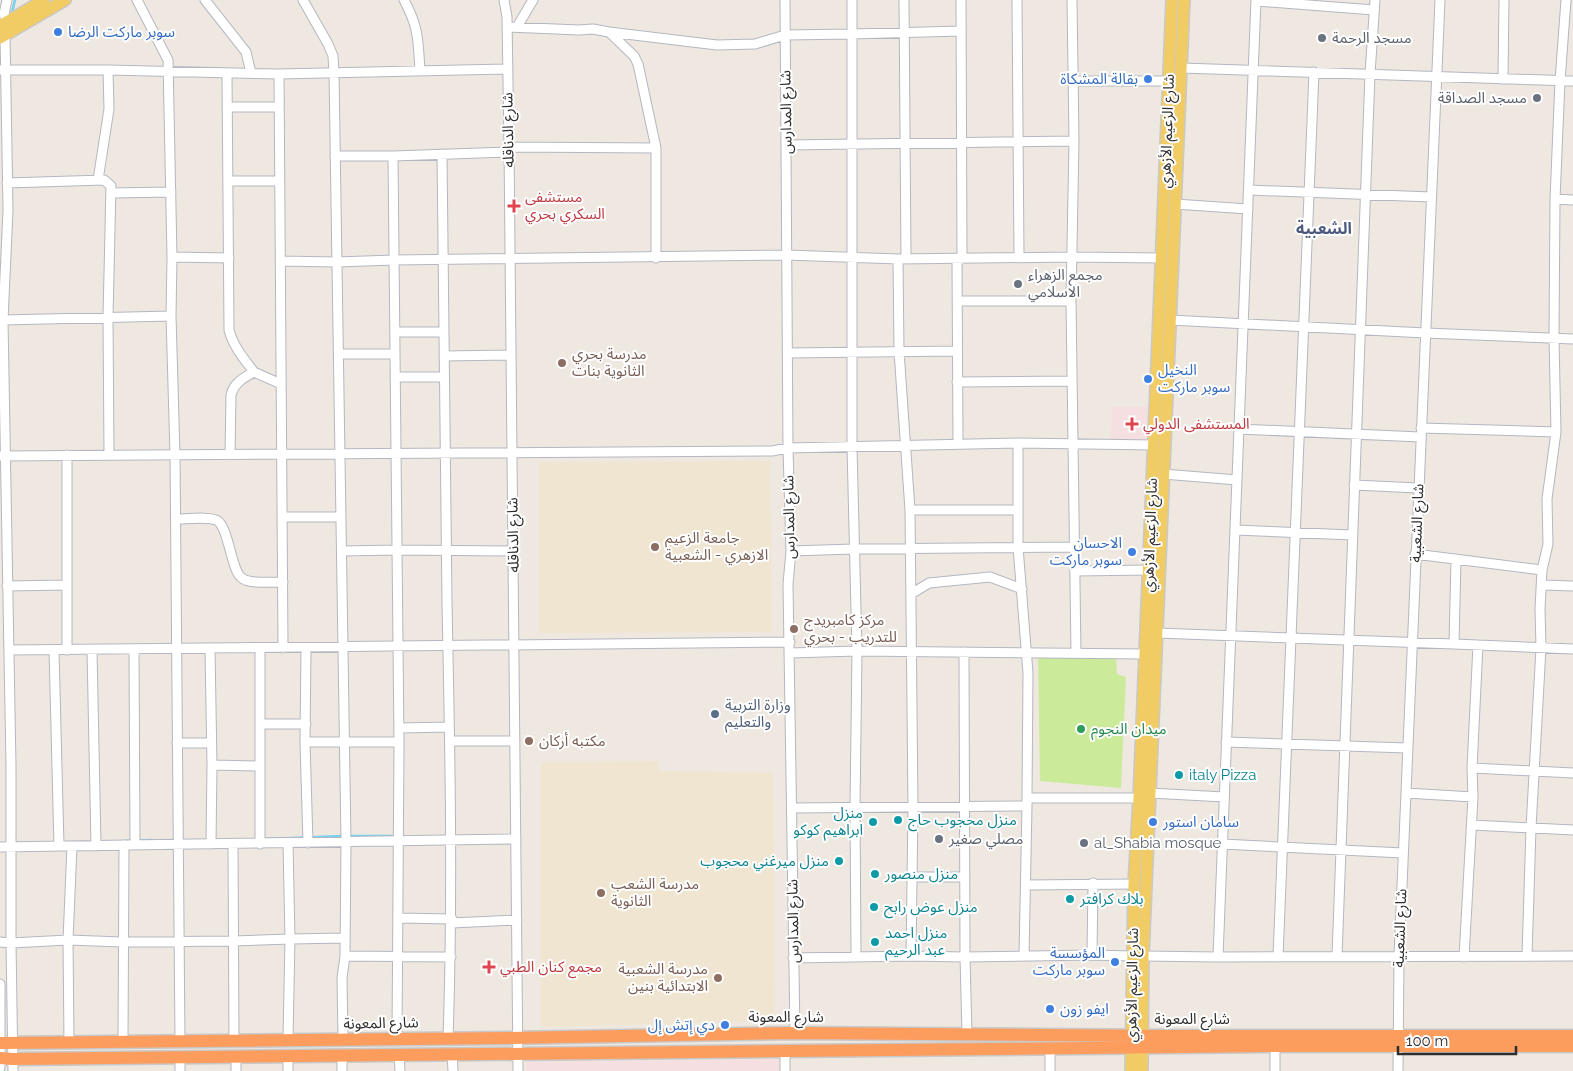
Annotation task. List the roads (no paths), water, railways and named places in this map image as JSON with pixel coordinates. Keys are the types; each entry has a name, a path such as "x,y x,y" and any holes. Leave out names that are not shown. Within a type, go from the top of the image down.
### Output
{"highway":[{"name":"شارع المعونة","path":"4,1043 448,1039 795,1033 967,1034 1275,1046 1573,1036"},
{"name":"شارع المعونة","path":"6,1061 236,1056 1050,1049 1137,1041 1399,1041 1573,1046"}],"main road":[{"path":"3,30 31,3 44,0"},
{"path":"3,30 65,0"},
{"name":"شارع الزعيم الأزهري","path":"1142,1071 1137,1041 1144,796 1145,654 1172,0"},
{"name":"شارع الزعيم الأزهري","path":"1138,956 1134,884 1144,796 1157,633 1184,0"},
{"name":"شارع الزعيم الأزهري","path":"1131,1071 1137,1041"}],"street":[{"path":"4,1043 11,943 11,766 3,456 4,211 7,183 3,30 7,0"},
{"path":"137,0 168,60 172,257 171,316 176,455 180,1042"},
{"path":"205,0 246,52 251,73"},
{"path":"303,0 328,44 333,56 334,73 346,842 345,956 342,978 343,1040"},
{"path":"404,0 418,34 420,71"},
{"name":"شارع الدناقله","path":"504,0 507,27 506,70 509,150 518,1071"},
{"path":"517,27 534,0"},
{"name":"شارع المدارس","path":"785,0 788,448 791,551 788,584 795,1033"},
{"path":"852,0 852,447 857,651 856,956"},
{"path":"904,0 905,143 899,351 911,549 911,956"},
{"path":"958,444 956,301 962,143 961,0"},
{"path":"1017,0 1019,257"},
{"path":"1072,0 1074,141 1070,301 1076,654"},
{"path":"1337,956 1365,194 1375,0"},
{"name":"شارع الشعبية","path":"1398,1071 1399,956 1407,748 1440,0"},
{"path":"1503,79 1504,0"},
{"path":"1526,956 1541,648 1542,570 1548,544 1548,499 1556,432 1554,399 1555,199 1560,81 1566,0"},
{"path":"1218,957 1256,1 1374,10"},
{"path":"507,27 593,29 717,45 755,44 785,34 961,31"},
{"path":"610,32 634,56 638,64 656,148 656,258"},
{"path":"1181,68 1573,81"},
{"path":"3,70 108,70 279,74 506,70"},
{"path":"98,180 109,110 108,70"},
{"path":"1278,957 1314,72"},
{"path":"227,73 230,258 229,330 231,337 254,372 281,384"},
{"path":"279,74 283,648"},
{"path":"1074,81 1169,82"},
{"path":"227,107 279,107"},
{"path":"787,145 1074,141"},
{"path":"336,156 393,156 509,150 656,148"},
{"path":"442,154 452,919 448,1039"},
{"path":"393,156 399,728 397,1039"},
{"path":"7,183 104,180 111,186 108,317 109,455"},
{"path":"228,181 280,181"},
{"path":"1249,190 1431,197"},
{"path":"111,193 171,192"},
{"path":"1555,199 1573,200"},
{"path":"1175,204 1248,209"},
{"path":"280,261 337,262 787,255 902,259 1019,257 1162,258"},
{"path":"172,257 230,258"},
{"path":"956,301 1070,301"},
{"path":"3,320 171,316"},
{"path":"1170,320 1573,339"},
{"path":"395,332 444,332"},
{"path":"788,353 956,351"},
{"path":"339,354 395,354"},
{"path":"444,356 511,355"},
{"path":"230,454 230,395 237,383 254,372"},
{"path":"395,377 444,377"},
{"path":"956,382 1071,381"},
{"path":"1239,429 1356,434 1556,432"},
{"path":"3,456 772,451 788,448 958,444 1154,445"},
{"path":"1018,444 1018,547 1028,673 1024,956"},
{"path":"66,650 67,455"},
{"path":"1163,474 1237,480"},
{"path":"1354,485 1418,488"},
{"path":"910,510 1018,510"},
{"path":"282,517 341,517"},
{"path":"176,519 212,518 219,522 225,532 234,568 240,577 251,583 283,582"},
{"path":"1235,530 1352,535"},
{"path":"791,551 1074,547"},
{"path":"342,551 513,551"},
{"path":"1416,554 1542,570"},
{"path":"1454,644 1456,559"},
{"path":"1075,571 1149,570"},
{"path":"911,594 929,583 990,577 1022,589"},
{"path":"7,586 66,585"},
{"path":"1542,585 1573,586"},
{"path":"1157,633 1573,649"},
{"path":"9,650 790,642"},
{"path":"1464,957 1472,825 1472,768 1478,644"},
{"path":"260,648 260,844"},
{"path":"306,648 305,742 308,843"},
{"path":"134,649 135,845"},
{"path":"210,649 211,844"},
{"path":"54,650 59,846"},
{"path":"92,650 96,846"},
{"path":"790,653 857,651 1145,654"},
{"path":"964,652 967,1034"},
{"path":"261,724 306,724"},
{"path":"399,728 449,727"},
{"path":"450,741 515,741"},
{"path":"305,742 399,742"},
{"path":"1226,742 1407,748"},
{"path":"177,743 211,743"},
{"path":"212,766 260,766"},
{"path":"1472,768 1573,773"},
{"path":"1406,793 1473,797"},
{"path":"792,808 965,806 1144,796 1224,797"},
{"path":"1472,825 1573,830"},
{"path":"0,847 516,839"},
{"path":"288,843 290,938 288,1040"},
{"path":"233,844 234,1041"},
{"path":"1222,844 1403,853"},
{"path":"123,1042 122,942 124,845"},
{"path":"69,1043 68,940 72,846"},
{"path":"912,877 965,877"},
{"path":"1026,886 1093,883 1134,884"},
{"path":"1092,955 1093,883"},
{"path":"398,918 452,919"},
{"path":"452,919 452,923 517,920"},
{"path":"0,942 68,940 179,942 345,938"},
{"path":"793,958 1092,955 1218,957 1573,956"},
{"path":"345,956 451,957"},
{"path":"0,984 6,1061 0,1068"},
{"path":"1275,1046 1275,1071"},
{"path":"1050,1049 1050,1071"},
{"path":"785,1050 785,1071"},
{"path":"452,1054 453,1071"},
{"path":"400,1055 400,1071"},
{"path":"236,1056 236,1071"},
{"path":"288,1056 288,1071"},
{"path":"342,1056 342,1071"},
{"path":"180,1057 180,1071"}],"waterway":[{"path":"7,15 12,12 15,0"},
{"path":"266,839 343,836"},
{"path":"349,836 396,836"},
{"path":"124,841 151,840"}],"place":[{"name":"سوبر ماركت الرضا","path":"58,32"},
{"name":"مسجد الرحمة","path":"1322,38"},
{"name":"بقالة المشكاة","path":"1148,79"},
{"name":"مسجد الصداقة","path":"1537,98"},
{"name":"مستشفى السكري بحري","path":"514,206"},
{"name":"مجمع الزهراء الاسلامي","path":"1018,284"},
{"name":"مدرسة بحري الثانوية بنات","path":"562,363"},
{"name":"النخيل سوبر ماركت","path":"1148,379"},
{"name":"المستشفى الدولي","path":"1132,424"},
{"name":"جامعة الزعيم الازهري - الشعبية","path":"655,547"},
{"name":"الاحسان سوبر ماركت","path":"1132,552"},
{"name":"مركز كامبريدج للتدريب - بحري","path":"794,629"},
{"name":"وزارة التربية والتعليم","path":"715,714"},
{"name":"ميدان النجوم","path":"1081,729"},
{"name":"مكتبه أركان","path":"529,741"},
{"name":"italy Pizza","path":"1179,775"},
{"name":"منزل محجوب حاج","path":"898,820"},
{"name":"منزل ابراهيم كوكو","path":"873,822"},
{"name":"سامان استور","path":"1153,822"},
{"name":"مصلي صغير","path":"939,839"},
{"name":"al_Shabia mosque","path":"1084,843"},
{"name":"منزل ميرغني محجوب","path":"839,861"},
{"name":"منزل منصور","path":"875,874"},
{"name":"مدرسة الشعب الثانوية","path":"601,893"},
{"name":"بلاك كرافتر","path":"1070,899"},
{"name":"منزل عوض رابح","path":"874,907"},
{"name":"منزل احمد عبد الرحيم","path":"875,942"},
{"name":"المؤسسة سوبر ماركت","path":"1115,962"},
{"name":"مجمع كنان الطبي","path":"489,967"},
{"name":"مدرسة الشعبية الابتدائية بنين","path":"718,978"},
{"name":"ايفو زون","path":"1050,1009"},
{"name":"دي إتش إل","path":"725,1025"}],"district":[{"name":"الشعبية","path":"1324,228"}]}
